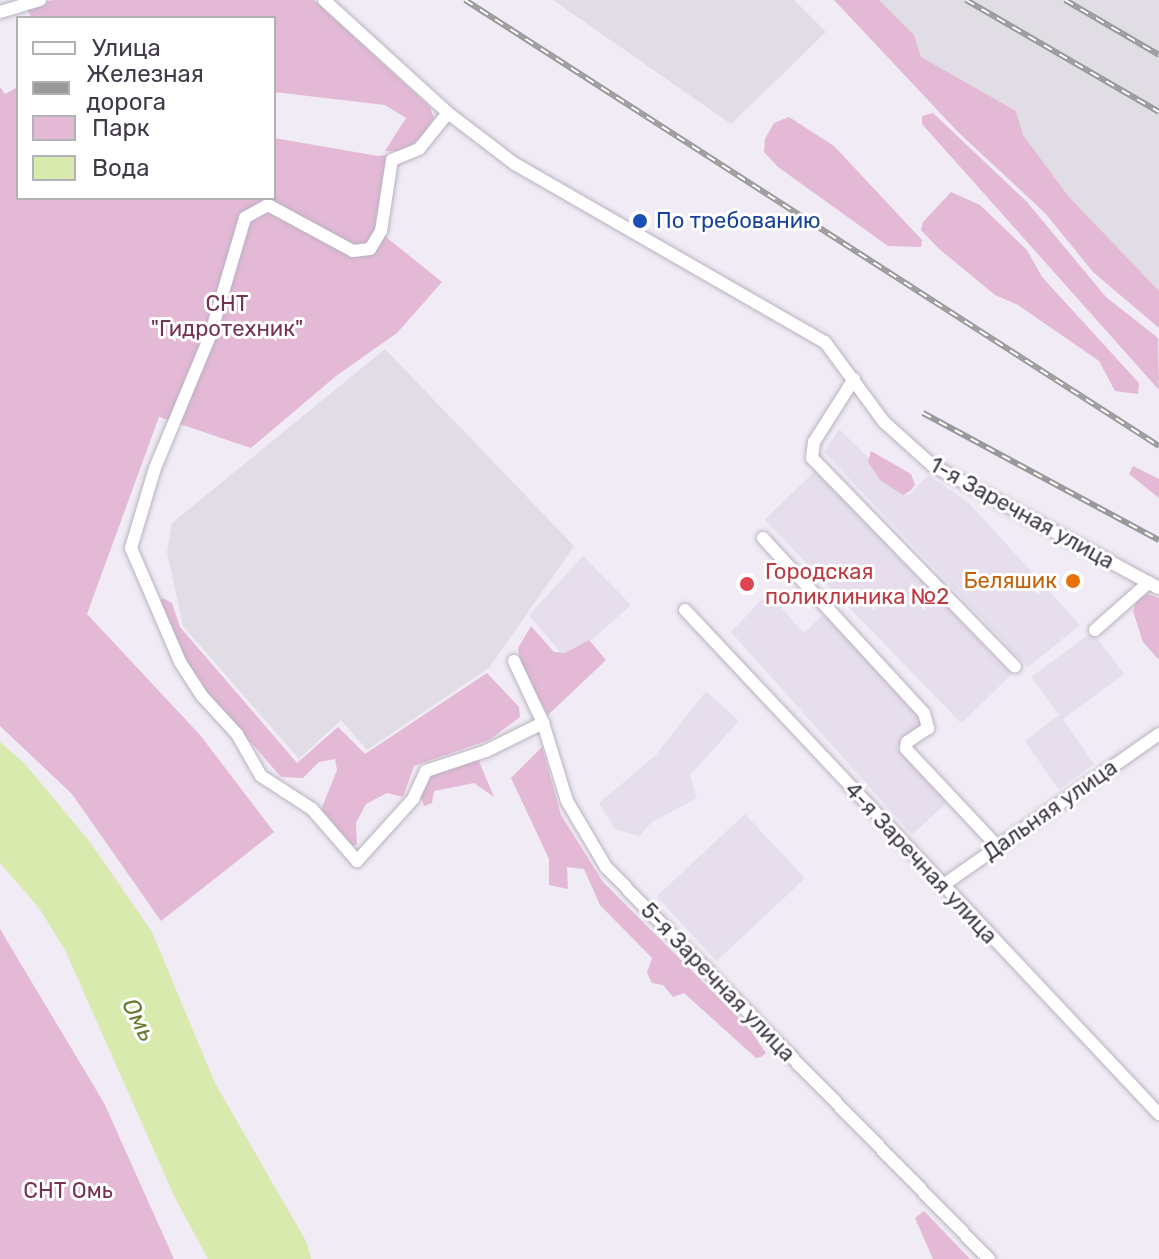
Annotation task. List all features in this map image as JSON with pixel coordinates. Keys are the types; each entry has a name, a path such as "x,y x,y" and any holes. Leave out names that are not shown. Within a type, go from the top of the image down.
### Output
{"street":[{"path":"0,12 40,0"},
{"name":"1-я Заречная улица","path":"324,0 448,113 515,164 809,330 854,379 884,422 932,465 1154,585"},
{"path":"448,113 419,149 392,160 381,231 370,249 353,251 268,205 245,218 190,393 155,468 131,548 180,662 202,696 237,734 261,776 312,809 357,861 413,799 426,771 486,751 543,723"},
{"path":"854,379 814,442 812,458 1015,667"},
{"path":"763,538 924,713 928,728 907,742 906,749 998,847"},
{"path":"1095,630 1154,585"},
{"name":"4-я Заречная улица","path":"685,610 1159,1114"},
{"name":"5-я Заречная улица","path":"514,661 543,723 567,801 606,867 989,1259"},
{"name":"Дальняя улица","path":"942,886 1159,734"}],"shaded area":[{"path":"553,0 794,0 826,32 731,124"},
{"path":"846,0 1159,0 1159,292 991,140"},
{"path":"385,349 574,546 489,668 367,750 341,720 299,759 183,626 167,552 172,523"},
{"path":"839,429 908,496 928,475 968,502 1080,625 1028,667 824,452"},
{"path":"815,471 1012,675 961,723 765,520"},
{"path":"583,556 631,605 568,661 529,615"},
{"path":"768,593 804,633 824,614 923,722 897,747 947,802 912,835 731,632"},
{"path":"1092,632 1124,674 1063,719 1094,764 1059,790 1025,741 1059,715 1031,677"},
{"path":"706,691 739,721 690,775 697,798 652,822 639,836 615,829 599,803 655,756"},
{"path":"745,814 805,878 717,961 657,897"}],"green space":[{"path":"52,0 314,0 430,107 434,118 420,139 403,151 385,151 406,118 385,105 276,92 276,16 31,16 27,9"},
{"path":"834,0 879,0 914,35 921,57 1016,111 1023,135 1068,196 1159,291 1159,328 1093,272 1045,213 958,132"},
{"name":"СНТ \"Гидротехник\"","path":"0,87 5,94 16,88 16,200 276,200 276,138 378,156 400,154 386,237 442,282 397,333 336,376 251,448 159,417 87,614 200,735 274,832 161,921 72,794 0,726"},
{"path":"933,113 1027,202 1106,297 1158,338 1159,390 922,124 922,116"},
{"path":"789,117 834,146 922,240 921,247 888,246 778,167 764,152 765,139 774,123"},
{"path":"951,192 980,205 1027,250 1042,277 1139,383 1138,394 1115,391 1099,361 1018,305 995,295 921,230 923,222"},
{"path":"871,451 911,474 915,485 910,491 903,495 880,480 868,462"},
{"path":"1133,466 1159,479 1159,498 1129,474"},
{"path":"1148,594 1159,598 1159,660 1143,642 1133,611 1137,600"},
{"path":"163,598 172,603 180,627 297,763 338,727 365,754 487,673 519,707 520,717 489,740 414,766 403,797 387,793 366,804 356,823 357,845 352,845 321,810 337,770 335,759 319,762 303,778 281,777 198,682 176,647 159,602"},
{"path":"531,626 554,652 565,653 589,640 606,660 548,715 520,664 518,648"},
{"path":"542,747 561,815 603,882 748,1027 766,1053 761,1057 756,1058 684,993 673,997 663,985 652,983 647,973 652,958 600,905 584,869 567,867 568,889 549,885 549,859 511,778"},
{"path":"478,759 494,797 474,783 434,791 432,803 424,806 420,795 428,776"},
{"name":"СНТ Омь","path":"0,929 104,1103 174,1259 0,1259"},
{"path":"924,1211 970,1259 933,1259 915,1218"}],"water":[{"name":"Омь","path":"0,742 25,764 90,842 152,932 215,1083 307,1243 311,1259 208,1259 175,1198 65,950 39,908 0,863"}],"railway":[{"path":"465,0 1159,446"},
{"path":"966,0 1159,112"},
{"path":"1065,0 1159,55"},
{"path":"923,413 1159,540"}],"place":[{"name":"По требованию","path":"640,221"},
{"name":"Беляшик","path":"1073,581"},
{"name":"Городская поликлиника №2","path":"747,584"}]}
